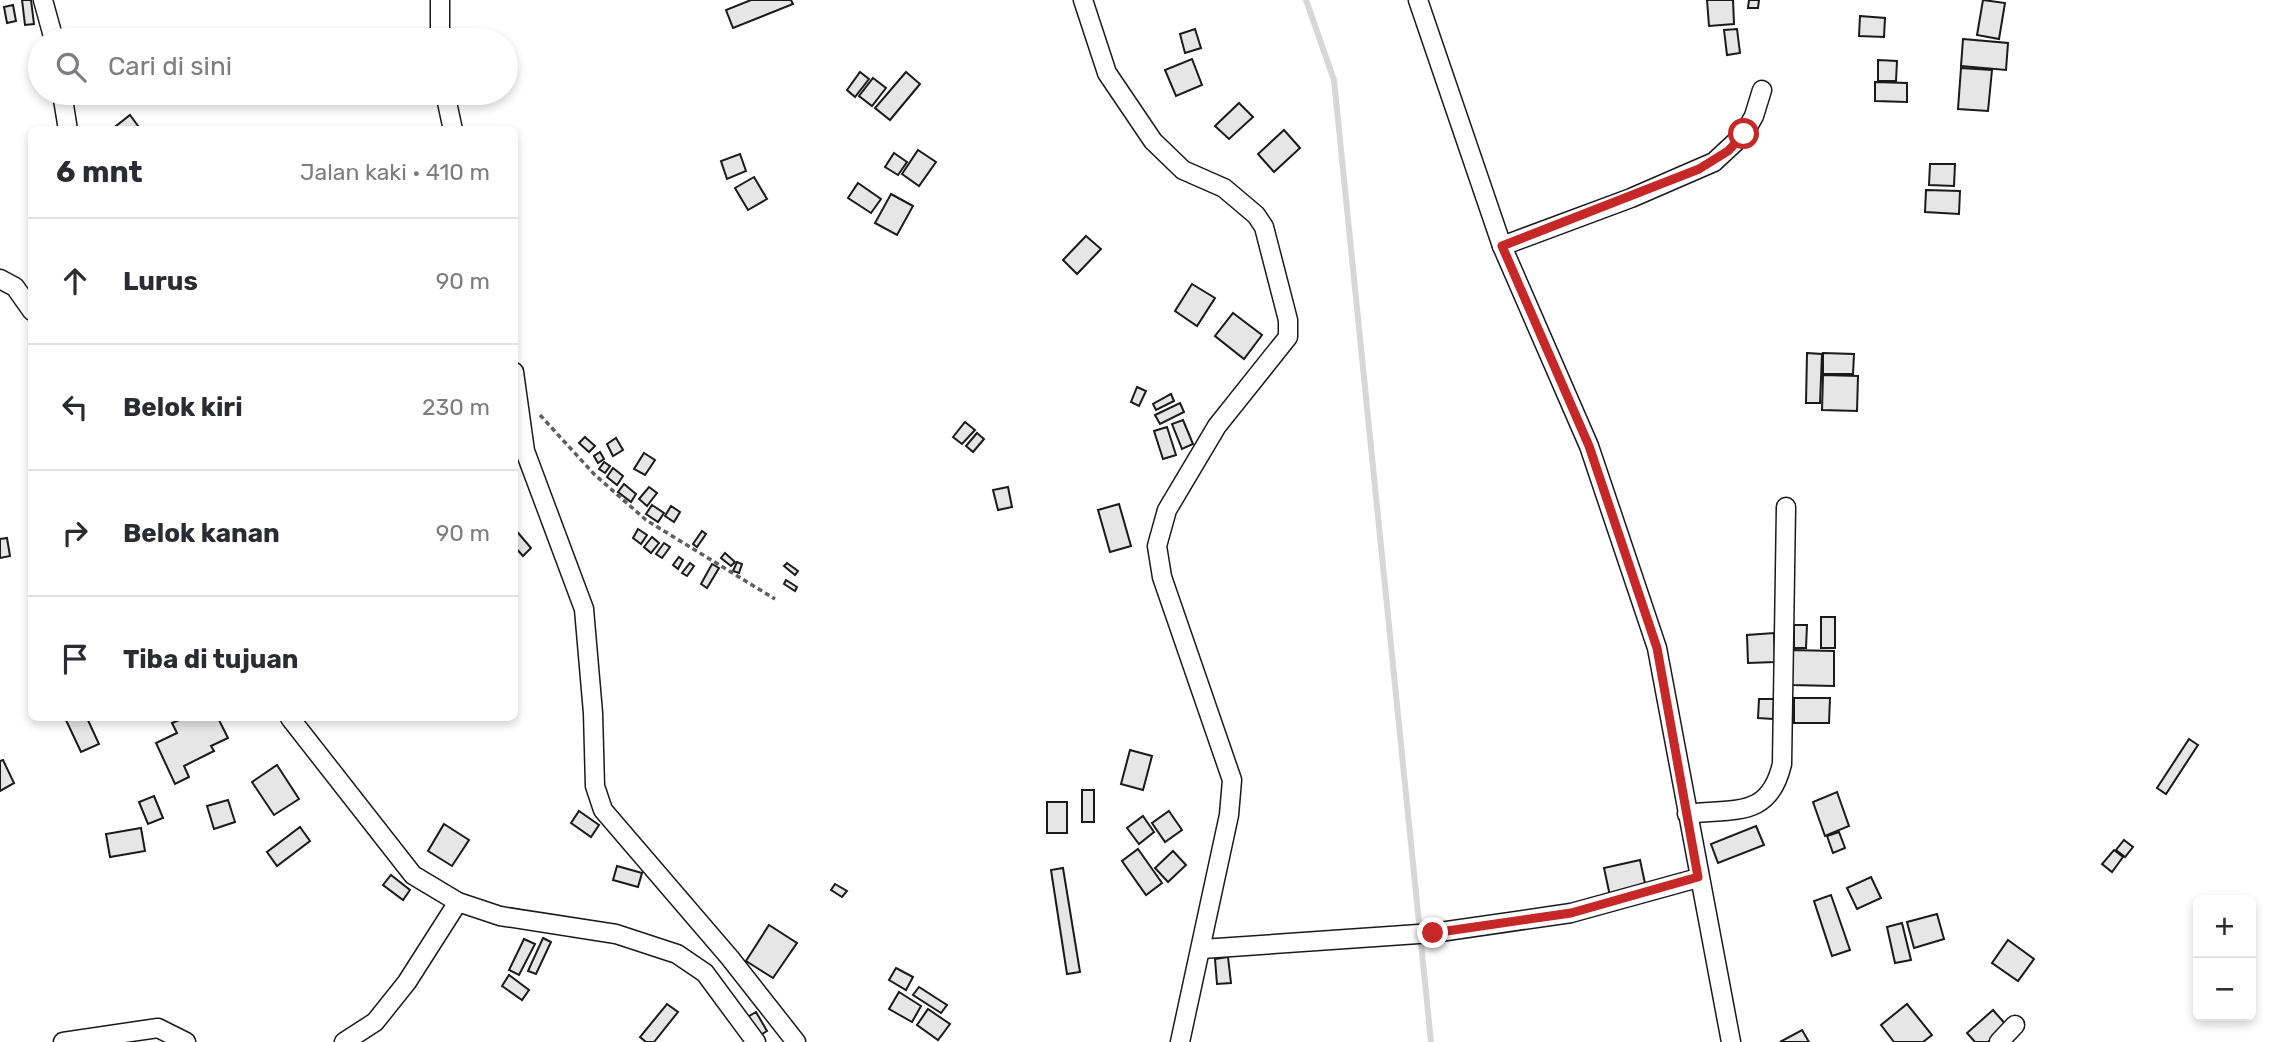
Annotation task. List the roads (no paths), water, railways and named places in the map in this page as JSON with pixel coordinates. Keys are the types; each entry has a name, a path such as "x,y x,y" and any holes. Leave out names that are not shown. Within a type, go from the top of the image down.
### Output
{"street":[{"path":"43,0 51,28"},
{"path":"440,0 440,28"},
{"path":"1083,0 1107,73 1153,141 1183,170 1224,188 1256,215 1264,227 1288,320 1288,337 1217,426 1167,510 1157,545 1162,577 1231,780 1230,815 1180,1042"},
{"path":"1418,0 1502,246 1589,446 1657,648 1731,1042"},
{"path":"1502,246 1630,198 1714,162 1744,134 1754,116 1762,90"},
{"path":"64,105 67,126"},
{"path":"448,105 452,126"},
{"path":"0,279 15,287 28,305"},
{"path":"518,389 525,451 584,609 595,786 603,810 730,958 796,1042"},
{"path":"1687,814 1755,806 1767,799 1777,786 1782,764 1786,507"},
{"path":"292,721 413,875 458,902 500,916 616,934 677,954 705,973 756,1042"},
{"path":"1202,949 1433,933 1571,913 1698,877"},
{"path":"344,1042 375,1022 407,982 458,902"},
{"path":"1999,1042 2015,1025"},
{"path":"63,1042 158,1028 186,1042"}],"waterway":[{"path":"1306,0 1334,80 1431,1042"}]}
